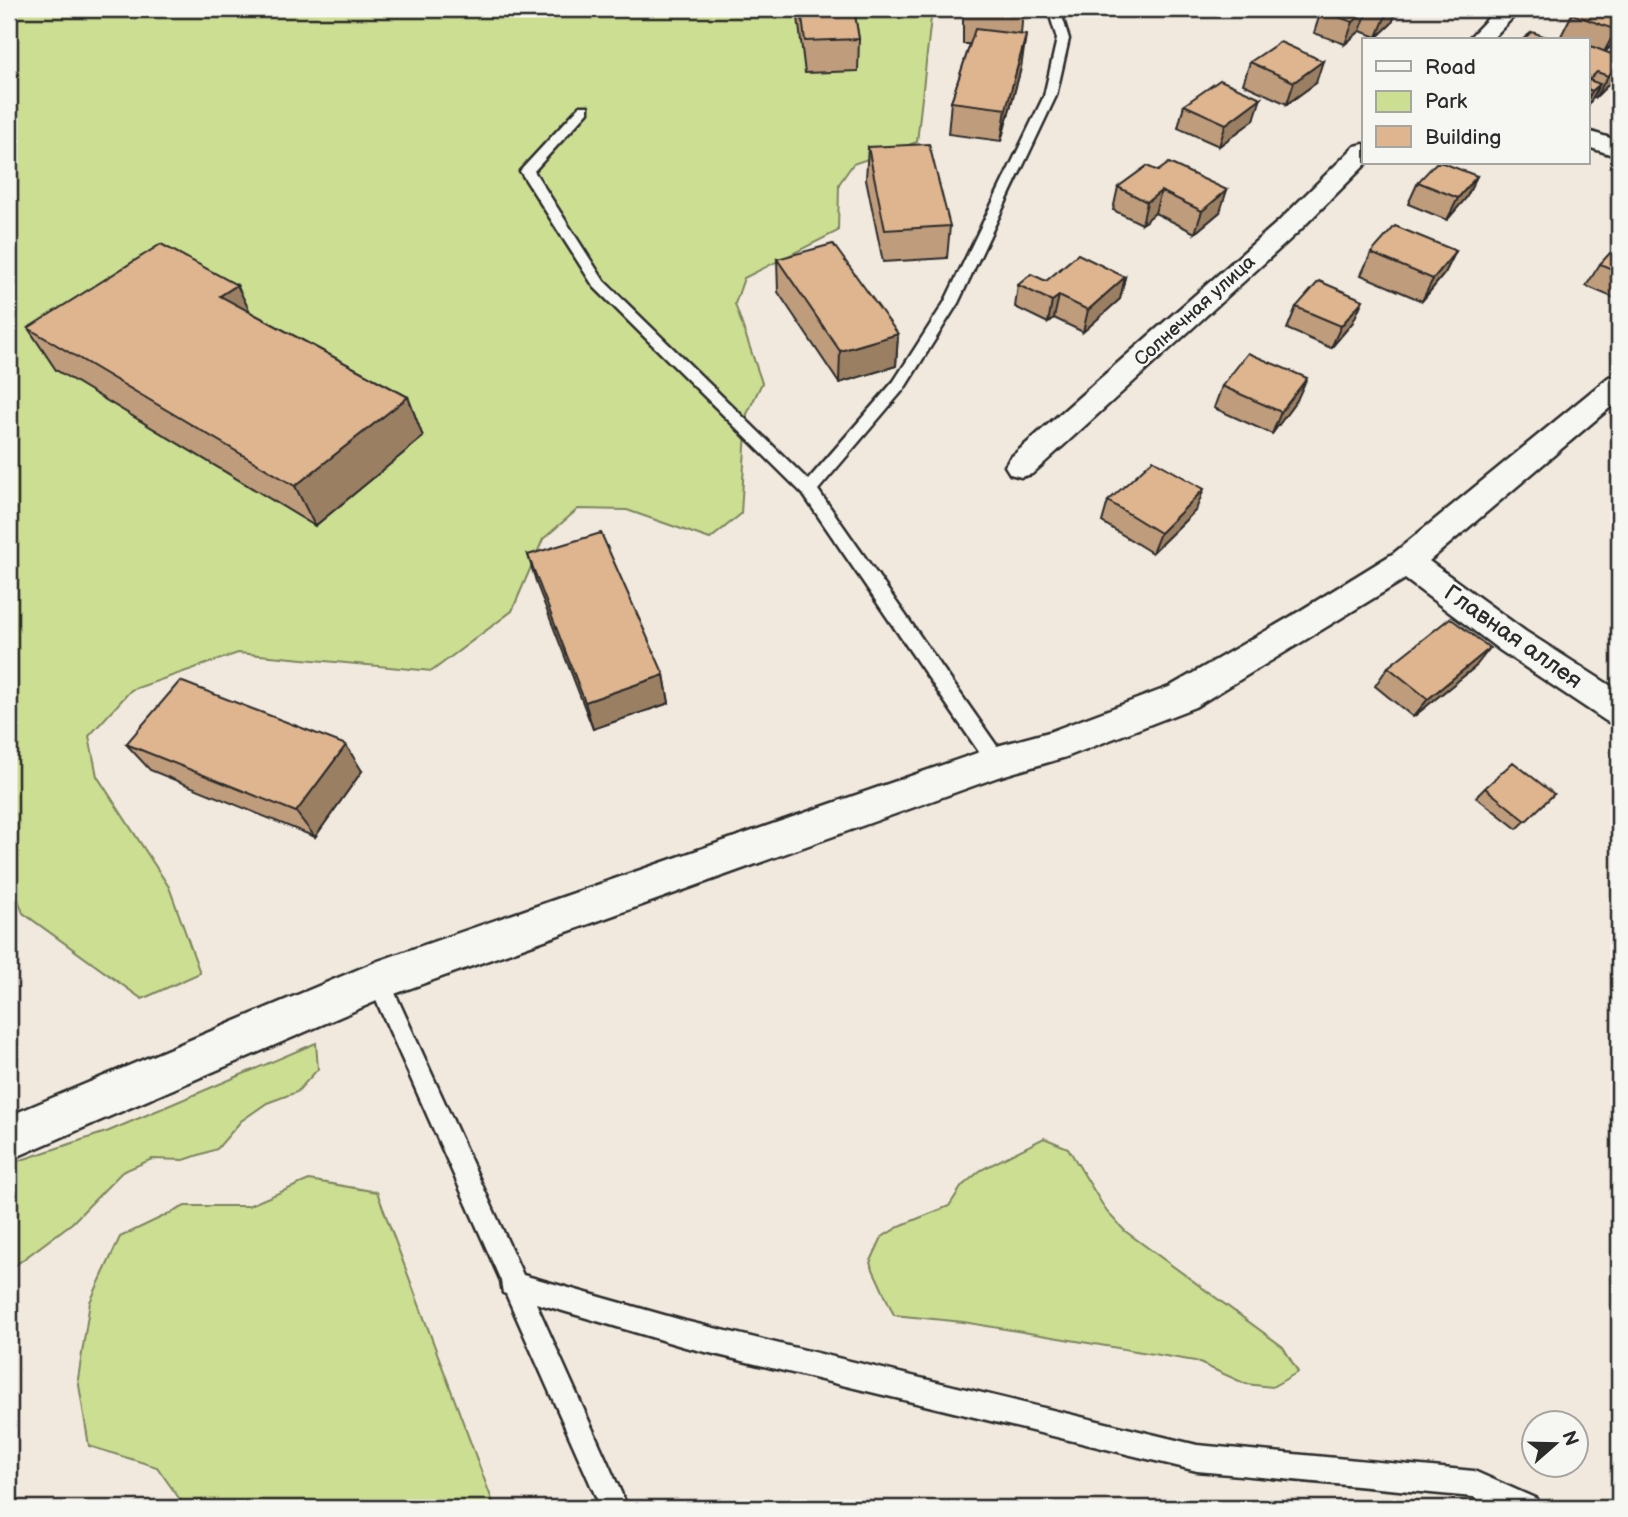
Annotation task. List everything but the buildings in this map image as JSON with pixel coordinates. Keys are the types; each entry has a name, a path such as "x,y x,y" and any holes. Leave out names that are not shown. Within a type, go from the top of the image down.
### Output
{"street":[{"path":"1480,38 1510,9"},
{"path":"1590,139 1619,150"},
{"name":"Солнечная улица","path":"1021,466 1288,227 1362,153"},
{"path":"9,1138 378,980 997,762 1053,746 1182,697 1406,562 1619,384"},
{"name":"Главная аллея","path":"1406,562 1513,641 1617,705"}],"lane":[{"path":"809,490 899,385 951,303 1050,96 1063,39 1054,9"},
{"path":"584,109 527,171 599,284 809,490 997,762"},
{"path":"378,980 512,1284 615,1508"},
{"path":"512,1284 685,1334 1197,1458 1474,1484 1528,1508"}],"green space":[{"path":"9,9 932,9 917,142 853,164 839,184 838,231 744,278 735,304 762,383 747,414 741,514 710,539 627,510 578,509 543,539 512,611 432,671 238,653 131,690 89,736 97,776 169,887 200,973 142,999 23,913 9,875"},
{"path":"316,1043 318,1069 297,1092 267,1103 241,1121 217,1149 184,1160 152,1159 122,1172 72,1223 9,1270 9,1164 109,1131"},
{"path":"1044,1138 1068,1148 1107,1212 1125,1231 1283,1347 1298,1372 1272,1387 1246,1384 1195,1361 963,1322 894,1315 870,1263 882,1237 902,1225 949,1206 962,1186 981,1170"},
{"path":"309,1180 377,1192 495,1508 186,1508 157,1467 89,1446 78,1379 90,1302 120,1237 185,1206 248,1206"}]}
